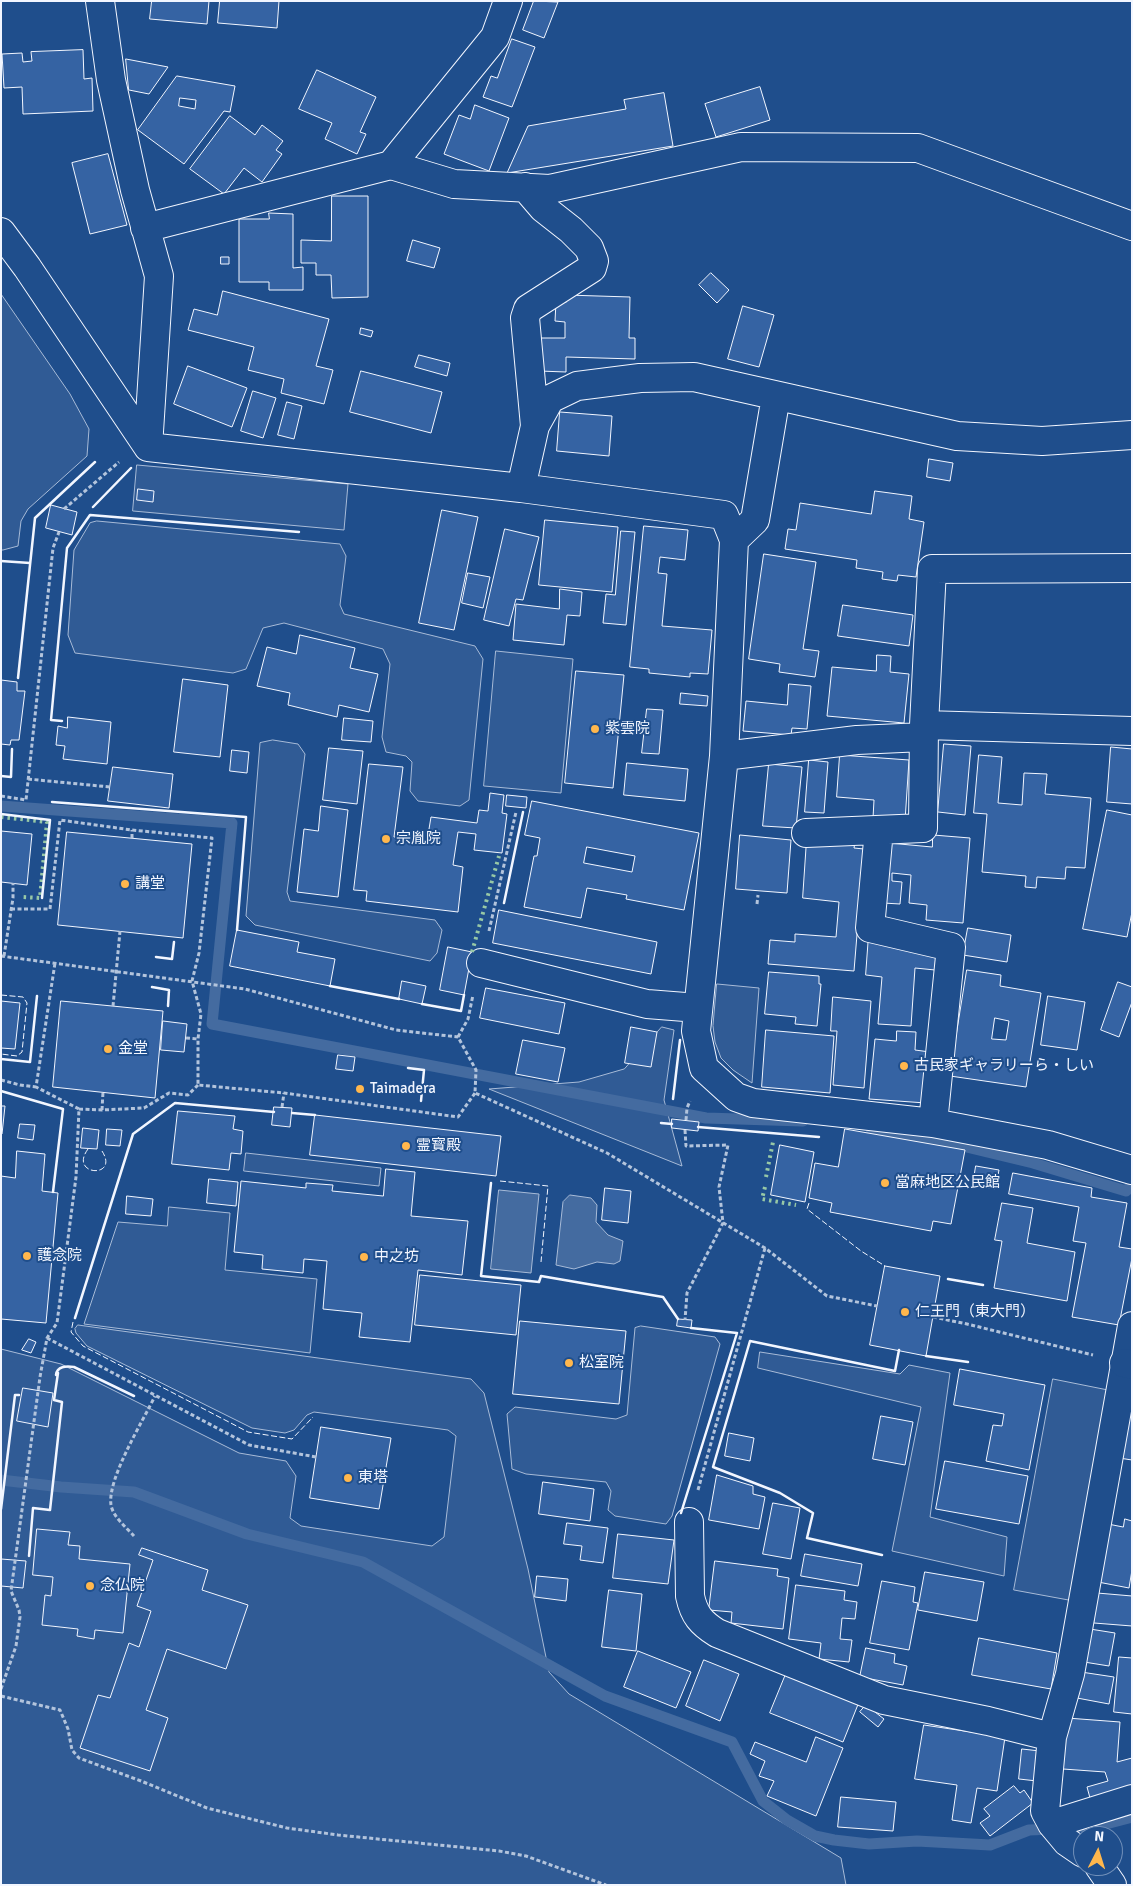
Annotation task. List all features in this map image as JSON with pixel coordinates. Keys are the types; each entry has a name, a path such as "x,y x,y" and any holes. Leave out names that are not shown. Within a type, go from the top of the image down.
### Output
{"street":[{"path":"100,1 111,80 145,228 159,276 137,452"},
{"path":"391,164 495,37 508,1"},
{"path":"145,228 391,164 454,184 550,189 741,147 918,148 1132,226"},
{"path":"525,188 543,208 571,230 589,248 594,260 592,268 528,309 524,318 535,426"},
{"path":"1,232 28,267 137,452"},
{"path":"521,488 535,426 550,399 577,386 640,378 694,377 957,436 1042,441 1132,434"},
{"path":"734,540 755,520 776,396"},
{"path":"137,452 521,488 724,515 734,540 724,756 696,1031 704,1068 736,1097 753,1103 933,1123 1048,1145 1132,1169"},
{"path":"806,834 924,828 924,731 932,569 1132,568"},
{"path":"724,756 924,731 1132,731"},
{"path":"878,830 870,928 951,947 933,1123"},
{"path":"481,963 648,1004 698,1008"},
{"path":"1073,1846 1052,1824 1045,1810 1052,1737 1070,1674 1128,1364 1132,1326"},
{"path":"689,1522 690,1596 692,1606 703,1624 717,1633 884,1700 988,1721 1052,1737"},
{"path":"1052,1824 1132,1799"}],"path":[{"path":"64,509 137,452"},
{"path":"1,796 26,800 53,548 59,532"},
{"path":"28,778 110,787"},
{"path":"458,1037 468,1019 516,812"},
{"path":"1,1080 36,1087 79,1109 102,1110 144,1108 169,1093 188,1095 198,1085 198,1039 201,1014 192,981 199,953 212,838 60,820 50,909 11,909"},
{"path":"132,830 132,838"},
{"path":"13,883 11,909 2,956 218,984 245,989 396,1030 458,1037"},
{"path":"758,895 758,904"},
{"path":"113,1006 120,931"},
{"path":"36,1087 55,963"},
{"path":"198,1085 284,1093 458,1117 475,1093 474,1081 476,1070 458,1037"},
{"path":"186,1038 198,1039"},
{"path":"102,1110 103,1092"},
{"path":"282,1107 284,1093"},
{"path":"475,1093 607,1153 765,1248 827,1296 877,1306"},
{"path":"686,1120 687,1108"},
{"path":"1,1689 16,1646 20,1616 11,1591 47,1338 57,1323 76,1177 79,1109"},
{"path":"685,1130 686,1146 728,1144 719,1187 723,1223 688,1293 685,1320"},
{"path":"689,1522 765,1248"},
{"path":"933,1317 1128,1364"},
{"path":"47,1338 249,1445 316,1458"},
{"path":"134,1536 116,1515 111,1506 112,1490 117,1472 155,1396"},
{"path":"1,1696 60,1710 68,1729 72,1750 79,1758 141,1780 207,1808 287,1828 499,1851 526,1856 606,1885"}],"shaded area":[{"path":"1,294 70,394 89,429 87,456 28,509 21,521 18,546 3,550 1,550"},
{"path":"137,465 348,484 344,530 133,511"},
{"path":"97,521 340,544 346,556 340,605 344,614 475,646 483,659 469,800 460,806 418,801 410,791 412,762 406,756 386,752 382,737 390,664 383,649 284,623 263,628 246,669 233,673 75,653 68,635 74,550 90,523"},
{"path":"496,651 573,659 561,793 484,786"},
{"path":"273,740 298,744 305,754 287,892 290,901 435,920 442,930 437,953 430,961 255,925 246,916 260,743"},
{"path":"717,984 759,988 752,1083 733,1070 721,1058 715,1042 713,1026"},
{"path":"662,1027 674,1030 664,1100 682,1166 489,1089 579,1082 624,1069"},
{"path":"246,1153 381,1168 379,1186 244,1171"},
{"path":"499,1190 539,1194 531,1273 491,1269"},
{"path":"570,1195 591,1198 597,1205 596,1222 608,1235 623,1241 620,1261 614,1264 597,1262 574,1269 556,1265 563,1202"},
{"path":"169,1207 230,1213 225,1270 317,1279 310,1353 84,1324 118,1222 167,1226"},
{"path":"78,1325 471,1379 484,1393 528,1569 549,1672 569,1694 841,1858 846,1885 1,1885 1,1349 61,1364 239,1453 286,1461 296,1476 290,1518 301,1526 432,1546 444,1537 456,1436 448,1430 314,1412 307,1415 294,1430 285,1433 252,1428 87,1346 76,1333 75,1329"},
{"path":"641,1326 715,1337 720,1344 672,1516 666,1524 615,1516 608,1510 611,1491 606,1482 526,1474 512,1469 507,1414 515,1407 616,1419 627,1415 635,1328"},
{"path":"760,1352 900,1374 909,1365 950,1373 930,1517 1007,1537 1004,1576 892,1551 921,1407 758,1368"},
{"path":"1053,1379 1113,1391 1074,1601 1014,1590"}],"building":[{"path":"152,1 209,1 207,24 150,19"},
{"path":"220,1 279,1 277,28 218,23"},
{"path":"534,1 558,2 544,38 523,30"},
{"path":"512,39 535,47 512,107 483,97 491,76 497,78"},
{"path":"83,50 84,79 92,78 93,111 23,114 22,87 4,88 2,54 22,53 23,62 32,61 31,52"},
{"path":"126,59 168,67 149,94 129,90"},
{"path":"317,70 376,97 360,132 366,134 357,154 325,139 332,123 299,109"},
{"path":"177,76 235,86 230,112 224,111 184,164 138,130","holes":["180,98 196,100 195,109 179,106"]},
{"path":"760,87 770,120 716,137 705,104"},
{"path":"664,93 673,146 507,173 528,126 626,109 624,100"},
{"path":"475,105 509,118 489,171 444,154 459,115 470,119"},
{"path":"230,116 255,135 262,125 283,141 276,150 282,154 262,182 244,168 224,194 190,169"},
{"path":"108,154 127,225 90,234 72,163"},
{"path":"332,196 368,196 368,297 332,298 331,275 316,275 316,263 301,263 301,240 331,241"},
{"path":"269,213 293,214 293,268 303,267 303,290 269,290 269,282 239,282 239,219 269,219"},
{"path":"413,240 440,248 434,268 407,261"},
{"path":"221,257 229,257 229,264 221,264"},
{"path":"711,273 729,290 717,303 699,285"},
{"path":"223,291 329,319 316,366 333,370 324,404 281,393 284,379 248,370 254,347 188,330 194,309 217,315"},
{"path":"566,295 630,297 629,338 635,338 635,359 566,357 566,372 539,371 540,338 565,338 565,322 555,321 556,302 566,302"},
{"path":"743,306 774,315 759,367 728,359"},
{"path":"361,328 373,331 371,337 360,334"},
{"path":"419,355 450,363 447,376 415,367"},
{"path":"188,366 247,388 232,427 174,404"},
{"path":"361,371 442,392 431,433 350,412"},
{"path":"253,391 276,398 263,438 241,431"},
{"path":"287,402 302,406 294,439 278,435"},
{"path":"560,412 612,416 609,456 557,451"},
{"path":"929,459 953,463 950,481 927,477"},
{"path":"138,489 154,491 153,502 137,500"},
{"path":"875,491 912,496 909,519 924,522 916,577 898,575 897,581 882,579 883,572 856,568 857,560 785,549 788,529 796,530 800,503 871,514"},
{"path":"51,505 77,512 72,535 46,528"},
{"path":"442,510 478,517 454,630 419,623"},
{"path":"545,520 618,527 612,592 539,585"},
{"path":"644,526 688,530 685,560 660,557 658,573 667,574 662,626 712,630 708,674 690,673 690,677 649,673 649,669 630,667"},
{"path":"505,529 539,537 523,600 516,599 509,626 484,620"},
{"path":"621,531 635,532 626,625 603,623 606,594 615,595"},
{"path":"764,554 816,562 803,649 819,651 815,677 779,672 780,664 749,659"},
{"path":"468,573 490,577 483,608 462,603"},
{"path":"560,589 582,592 580,616 567,615 564,645 513,640 516,604 559,609"},
{"path":"843,605 913,615 909,646 838,636"},
{"path":"300,635 355,648 350,668 378,674 369,712 339,705 337,717 288,705 290,693 257,686 267,647 296,654"},
{"path":"877,655 891,656 890,672 909,674 904,723 827,716 832,667 876,671"},
{"name":"紫雲院","path":"576,671 624,675 613,788 565,783"},
{"path":"183,679 228,685 220,757 174,752"},
{"path":"1,680 17,682 17,691 25,691 19,740 11,740 10,745 1,744"},
{"path":"789,684 811,686 807,729 792,728 791,735 743,731 746,701 787,705"},
{"path":"681,693 708,696 707,706 680,704"},
{"path":"647,709 663,710 659,754 642,753"},
{"path":"68,717 111,722 107,764 63,759 65,746 56,745 58,726 67,728"},
{"path":"344,718 373,721 371,742 342,740"},
{"path":"944,744 971,746 965,815 938,812"},
{"path":"1111,747 1132,749 1132,804 1107,802"},
{"path":"329,748 363,751 357,804 323,800"},
{"path":"232,750 249,752 247,773 230,771"},
{"path":"840,755 909,760 905,821 873,818 874,800 837,797"},
{"path":"979,755 1002,757 998,803 1022,805 1024,773 1047,774 1045,794 1091,798 1085,868 1066,867 1065,879 1037,877 1036,888 1025,887 1026,876 982,872 987,814 974,813"},
{"path":"809,760 828,762 824,813 805,812"},
{"path":"627,763 688,769 685,801 624,795"},
{"name":"宗胤院","path":"369,764 403,767 394,837 427,841 431,817 477,823 479,810 488,811 490,793 504,795 502,813 507,814 502,853 474,850 476,834 458,832 453,865 463,867 458,912 366,901 367,891 354,890"},
{"path":"769,764 802,767 796,828 763,826"},
{"path":"113,767 173,774 169,808 108,801"},
{"path":"507,795 527,797 526,808 506,806"},
{"path":"532,801 699,833 684,910 626,899 627,895 587,888 581,918 524,907 534,856 537,856 540,838 525,835","holes":["587,847 635,856 632,872 584,863"]},
{"path":"321,806 348,810 338,897 297,892 304,829 318,831"},
{"path":"1107,810 1132,815 1132,912 1127,937 1083,929"},
{"path":"1,831 32,834 27,885 1,882"},
{"name":"講堂","path":"67,832 192,844 183,938 58,925"},
{"path":"740,835 791,840 787,893 736,889"},
{"path":"933,835 970,838 963,923 926,920 927,905 909,903 911,875 892,873 892,881 902,882 900,904 883,903 889,843 932,847"},
{"path":"807,839 855,842 854,848 864,849 854,971 768,964 770,940 795,942 795,934 836,937 839,902 803,898"},
{"path":"499,910 657,942 651,974 493,943"},
{"path":"968,928 1011,935 1007,962 963,955"},
{"path":"237,930 299,942 297,952 335,959 330,986 230,966"},
{"path":"869,934 936,950 935,970 915,968 911,1026 878,1024 882,977 866,975"},
{"path":"448,947 472,952 464,995 440,990"},
{"path":"967,970 1001,975 1000,986 1041,993 1026,1087 950,1076","holes":["995,1018 1009,1021 1006,1040 992,1039"]},
{"path":"769,972 819,976 819,984 821,984 817,1026 795,1024 796,1017 765,1014"},
{"path":"402,981 426,986 422,1004 399,999"},
{"path":"1118,982 1132,987 1132,1002 1119,1037 1101,1030"},
{"path":"486,988 565,1003 559,1034 480,1018"},
{"path":"1048,996 1085,1002 1077,1050 1041,1045"},
{"path":"833,997 871,1001 864,1088 833,1085 837,1031 831,1031"},
{"path":"1,1001 20,1003 15,1049 1,1048"},
{"name":"金堂","path":"61,1001 163,1011 155,1098 53,1087"},
{"path":"163,1021 187,1024 184,1052 161,1050"},
{"path":"631,1027 657,1032 651,1067 625,1063"},
{"path":"766,1030 834,1036 830,1093 762,1087"},
{"path":"897,1031 916,1032 915,1050 930,1052 926,1103 869,1099 875,1039 896,1041"},
{"path":"523,1040 565,1048 558,1082 516,1074"},
{"path":"338,1055 355,1057 353,1071 336,1069"},
{"path":"1,1106 5,1106 2,1134 1,1134"},
{"path":"274,1107 292,1108 290,1127 272,1125"},
{"path":"178,1111 235,1116 233,1129 243,1131 241,1154 231,1153 229,1170 172,1164"},
{"name":"霊寳殿","path":"315,1115 501,1136 496,1176 310,1155"},
{"path":"672,1119 699,1122 698,1131 672,1128"},
{"path":"20,1124 35,1125 33,1140 18,1138"},
{"path":"83,1128 99,1130 97,1149 81,1148"},
{"path":"107,1129 122,1130 120,1146 106,1145"},
{"name":"當麻地区公民館","path":"845,1129 965,1150 951,1224 933,1221 931,1231 830,1212 832,1203 809,1198 815,1163 838,1167"},
{"path":"780,1145 814,1152 805,1202 771,1195"},
{"name":"護念院","path":"17,1151 45,1154 42,1191 58,1193 46,1323 1,1319 1,1176 15,1178"},
{"path":"976,1166 999,1170 995,1189 973,1185"},
{"name":"中之坊","path":"386,1169 415,1172 411,1216 468,1221 462,1275 418,1270 410,1342 359,1337 362,1313 323,1309 327,1261 304,1259 303,1273 262,1269 263,1255 234,1252 241,1181 306,1188 306,1183 333,1185 332,1191 383,1196"},
{"path":"1013,1173 1092,1188 1091,1197 1127,1203 1119,1247 1132,1249 1132,1258 1119,1325 1072,1317 1086,1243 1073,1241 1079,1207 1009,1194"},
{"path":"209,1179 238,1182 236,1206 207,1203"},
{"path":"605,1188 631,1191 628,1223 602,1220"},
{"path":"127,1196 153,1199 151,1216 126,1214"},
{"path":"1002,1203 1033,1208 1027,1243 1075,1252 1067,1301 994,1288 1002,1241 995,1240"},
{"name":"仁王門（東大門）","path":"885,1266 940,1276 926,1356 870,1345"},
{"path":"420,1275 521,1285 516,1335 415,1325"},
{"path":"678,1319 692,1320 691,1328 677,1326"},
{"name":"松室院","path":"520,1321 626,1331 619,1404 513,1394"},
{"path":"29,1339 36,1342 31,1353 22,1350"},
{"path":"960,1369 1045,1385 1029,1470 986,1461 993,1425 1002,1426 1004,1414 954,1405"},
{"path":"23,1388 53,1393 48,1427 17,1421"},
{"path":"1132,1400 1132,1460 1119,1458"},
{"path":"881,1416 913,1422 905,1465 873,1459"},
{"name":"東塔","path":"321,1427 391,1438 379,1509 310,1498"},
{"path":"729,1433 754,1438 750,1461 725,1456"},
{"path":"945,1461 1028,1476 1019,1524 936,1509"},
{"path":"717,1475 753,1486 753,1494 765,1497 759,1529 709,1520"},
{"path":"543,1482 594,1489 590,1521 539,1514"},
{"path":"773,1503 800,1508 791,1559 763,1554"},
{"path":"1125,1519 1132,1521 1132,1570 1129,1588 1098,1582 1108,1524 1123,1527"},
{"path":"567,1523 608,1528 603,1563 580,1560 582,1546 564,1544"},
{"name":"念仏院","path":"37,1529 70,1532 68,1545 80,1546 79,1559 130,1564 123,1633 95,1630 94,1639 77,1636 78,1629 42,1625 45,1595 51,1596 53,1577 33,1575"},
{"path":"618,1534 674,1540 668,1584 613,1578"},
{"path":"142,1548 208,1570 202,1590 248,1605 226,1669 167,1649 146,1710 168,1718 150,1771 80,1748 98,1695 110,1698 129,1643 139,1647 151,1611 137,1606 153,1560 139,1555"},
{"path":"805,1554 862,1564 858,1586 801,1576"},
{"path":"1,1559 26,1561 23,1588 1,1586"},
{"path":"715,1561 778,1569 777,1576 789,1578 783,1629 731,1623 732,1612 709,1610"},
{"path":"925,1572 984,1582 977,1621 918,1610"},
{"path":"537,1576 568,1579 566,1601 535,1597"},
{"path":"882,1581 915,1587 913,1602 918,1603 909,1650 870,1643"},
{"path":"796,1585 845,1591 844,1600 857,1602 855,1619 842,1618 840,1639 852,1640 849,1662 819,1659 821,1643 789,1639"},
{"path":"609,1590 642,1594 636,1651 602,1647"},
{"path":"1097,1593 1132,1596 1132,1626 1094,1623"},
{"path":"1090,1629 1115,1633 1109,1666 1084,1662"},
{"path":"979,1638 1057,1653 1051,1689 972,1675"},
{"path":"866,1648 895,1654 894,1663 907,1666 903,1685 860,1677"},
{"path":"638,1651 691,1672 676,1708 624,1687"},
{"path":"1119,1657 1132,1658 1132,1714 1114,1712"},
{"path":"704,1660 739,1674 720,1721 686,1706"},
{"path":"1081,1672 1114,1677 1109,1704 1077,1698"},
{"path":"786,1674 859,1702 843,1742 770,1713"},
{"path":"866,1705 884,1719 878,1727 860,1712"},
{"path":"1067,1718 1120,1722 1117,1762 1132,1758 1132,1785 1090,1798 1087,1787 1108,1781 1105,1772 1063,1769"},
{"path":"924,1725 1005,1737 997,1791 977,1788 971,1823 952,1820 957,1785 915,1779"},
{"path":"816,1737 843,1748 816,1816 767,1796 774,1781 759,1776 765,1761 750,1754 755,1742 806,1762"},
{"path":"1022,1749 1040,1751 1037,1781 1019,1779"},
{"path":"1014,1786 1020,1793 1024,1790 1033,1803 990,1836 980,1823 990,1816 984,1809"},
{"path":"841,1797 896,1802 893,1831 838,1827"}],"waterway":[{"path":"1,806 232,823 212,1024 706,1118 803,1121"},
{"path":"871,1129 954,1144 1033,1163 1126,1191 1132,1185"},
{"path":"1,1480 61,1487 134,1492 247,1534 363,1562 605,1696 732,1742 763,1801 787,1820 815,1836 869,1844 917,1841 990,1845 1029,1830 1055,1829"},
{"path":"1088,1826 1102,1825 1132,1817"}],"hedge":[{"path":"1,817 47,822 40,898 23,897"},
{"path":"472,952 499,856"},
{"path":"766,1177 773,1142"},
{"path":"765,1187 762,1199 796,1205"}],"fence":[{"path":"1,995 23,997 27,1003 22,1052 17,1056 1,1054"},
{"path":"88,1149 84,1158 84,1165 94,1171 100,1170 105,1166 106,1160 102,1151"},
{"path":"500,1181 548,1186 541,1262"},
{"path":"809,1203 807,1209 861,1251 885,1266"},
{"path":"73,1322 71,1332 83,1346 248,1432 292,1439 313,1417"}],"wall":[{"path":"18,678 35,518 95,462"},
{"path":"93,507 131,468"},
{"path":"62,721 51,720 67,548 90,515 299,532"},
{"path":"1,561 30,563"},
{"path":"1,776 11,777 12,749"},
{"path":"52,802 246,817 237,930"},
{"path":"504,903 523,812"},
{"path":"1,814 50,820 42,898"},
{"path":"156,957 172,959 174,942"},
{"path":"330,986 399,999"},
{"path":"152,987 169,990 168,1006"},
{"path":"422,1004 461,1011 464,995"},
{"path":"1,1059 30,1062 37,996"},
{"path":"673,1099 680,1040"},
{"path":"408,1068 424,1070 421,1101"},
{"path":"1,1091 63,1109 53,1192"},
{"path":"75,1318 133,1134 175,1103 274,1112"},
{"path":"292,1113 315,1115"},
{"path":"661,1123 672,1124"},
{"path":"698,1127 819,1137"},
{"path":"491,1183 481,1276 539,1282 541,1276 663,1297 678,1319"},
{"path":"948,1279 983,1285"},
{"path":"681,1513 737,1333 691,1328"},
{"path":"882,1555 807,1538 813,1513 780,1493 713,1467 750,1341 895,1371 899,1350"},
{"path":"926,1356 968,1362"},
{"path":"56,1375 60,1368 74,1367 134,1396"},
{"path":"29,1556 33,1508 50,1510 62,1402 54,1400 58,1373"},
{"path":"1,1509 15,1395 19,1395"}],"place":[{"name":"紫雲院","path":"595,729"},
{"name":"宗胤院","path":"386,839"},
{"name":"講堂","path":"125,884"},
{"name":"金堂","path":"108,1049"},
{"name":"古民家ギャラリーら・しい","path":"904,1066"},
{"name":"Taimadera","path":"360,1089"},
{"name":"霊寳殿","path":"406,1146"},
{"name":"當麻地区公民館","path":"885,1183"},
{"name":"護念院","path":"27,1256"},
{"name":"中之坊","path":"364,1257"},
{"name":"仁王門（東大門）","path":"905,1312"},
{"name":"松室院","path":"569,1363"},
{"name":"東塔","path":"348,1478"},
{"name":"念仏院","path":"90,1586"}]}
